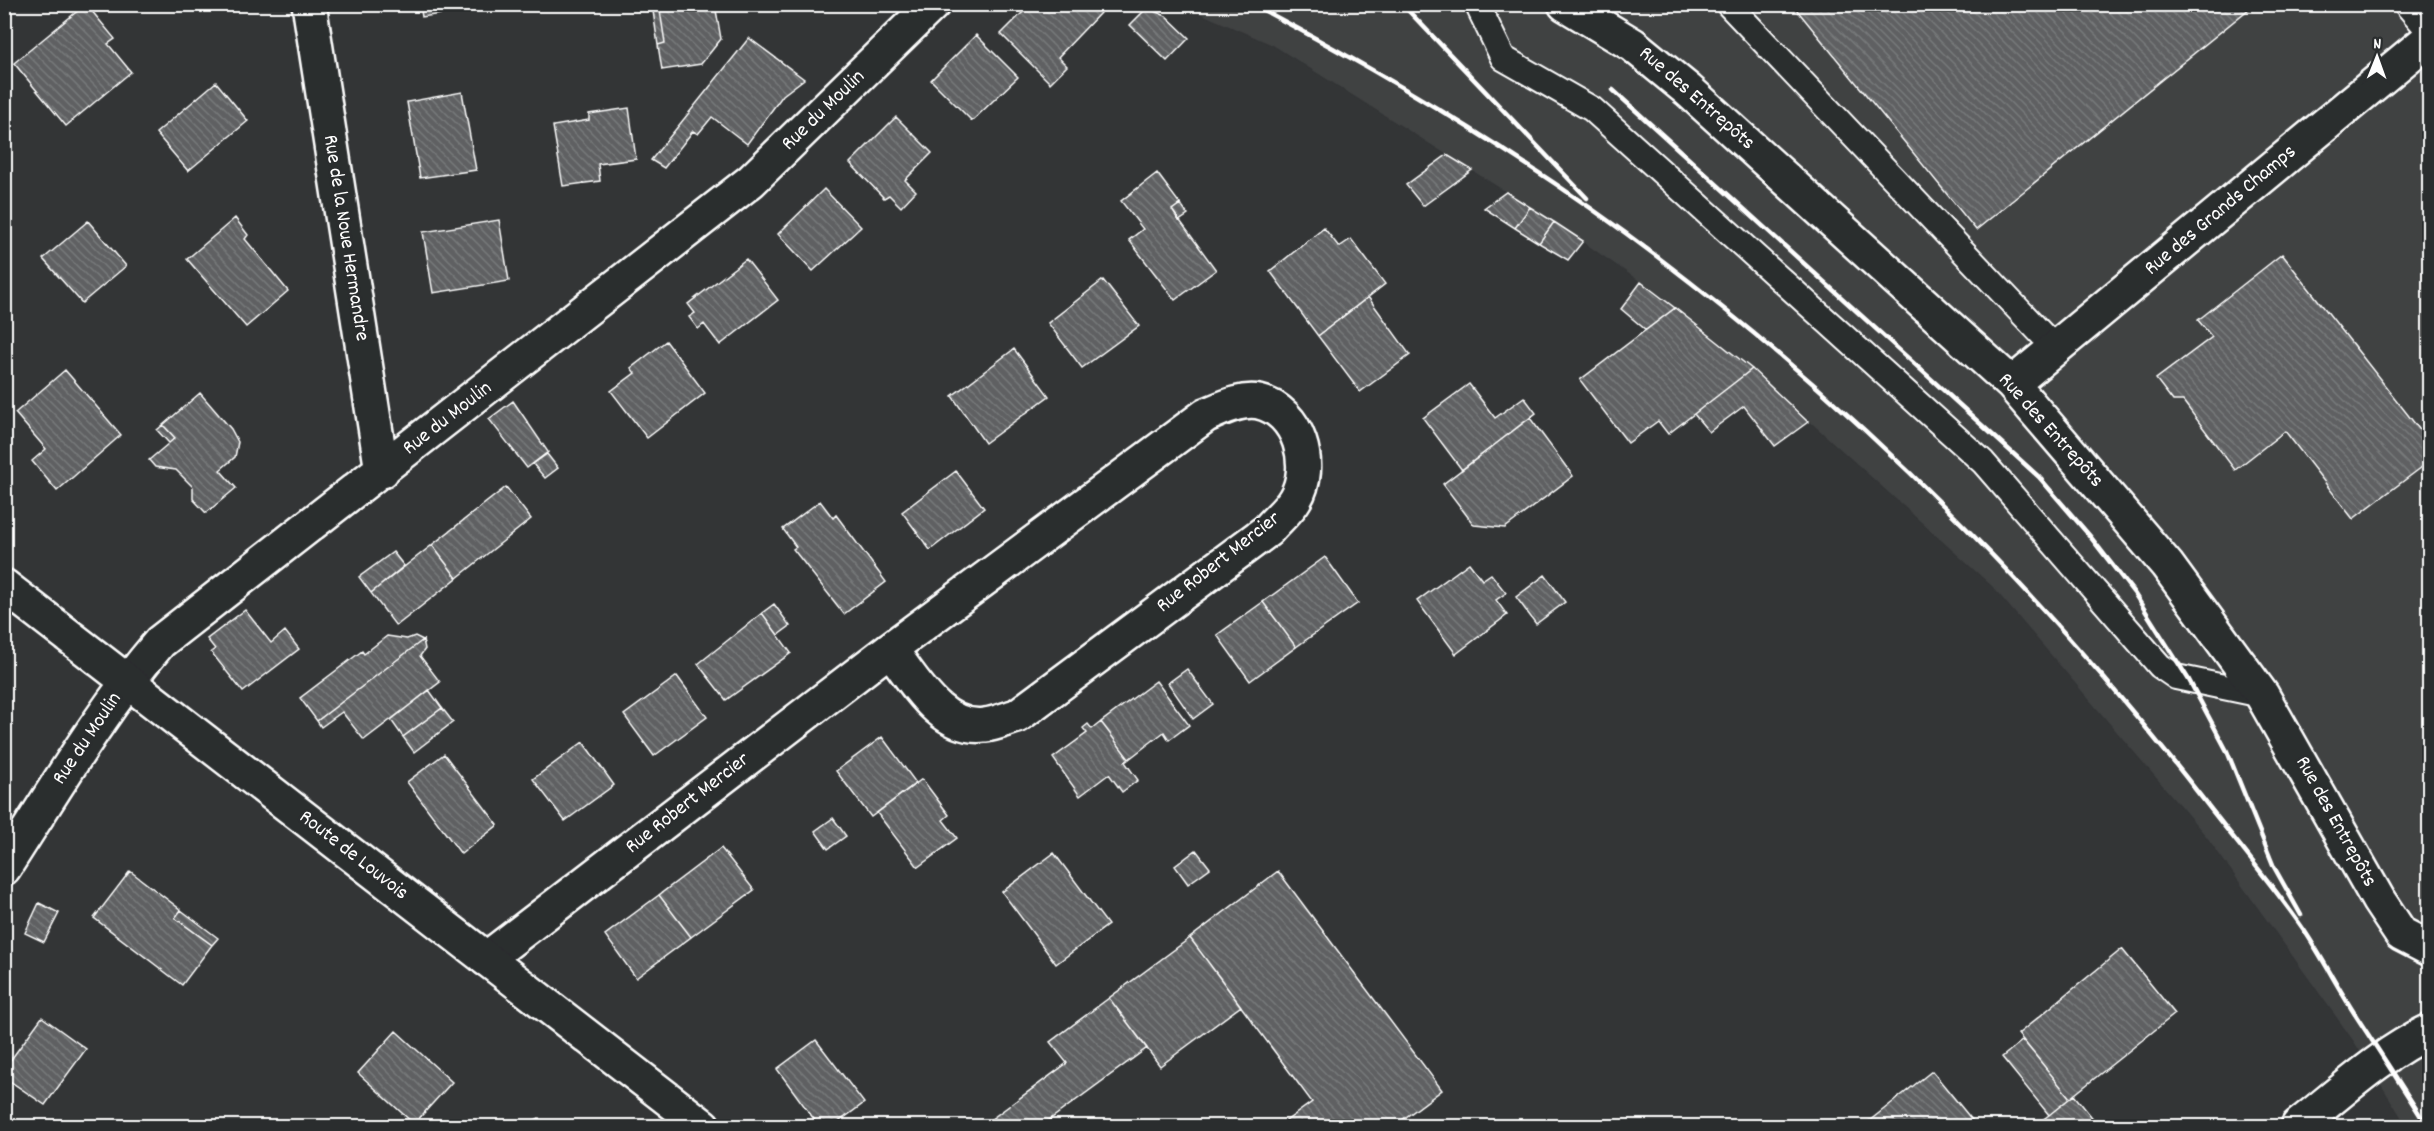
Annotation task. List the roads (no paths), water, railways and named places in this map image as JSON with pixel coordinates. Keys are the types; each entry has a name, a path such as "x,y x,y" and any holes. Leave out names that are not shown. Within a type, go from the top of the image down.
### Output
{"street":[{"name":"Rue de la Noue Hermandre","path":"309,4 382,471"},
{"name":"Rue du Moulin","path":"4,868 127,681 160,642 751,181 933,4"},
{"name":"Rue des Entrepôts","path":"1565,4 1633,45 1688,90 2012,384 2167,565 2262,695 2379,901 2401,934 2430,949"},
{"name":"Rue des Grands Champs","path":"2012,384 2430,38"},
{"name":"Rue Robert Mercier","path":"486,959 890,649 1206,415 1237,403 1258,401 1282,412 1302,444 1304,476 1295,499 1268,530 1017,716 983,726 957,722 934,706 890,649"},
{"name":"Route de Louvois","path":"4,586 702,1126"},
{"path":"2298,1126 2385,1058 2409,1041 2430,1031"}],"lane":[{"path":"1477,4 1503,58 1592,109 1983,462 2160,666 2176,678 2262,695"},
{"path":"1728,4 2055,348"},
{"path":"2406,4 2430,32"}],"railway":[{"path":"1252,4 1410,92 1512,155 1611,222 1735,317 1879,444 2016,580 2143,724 2304,930 2427,1126"},
{"path":"1402,4 1587,198"},
{"path":"1613,90 2039,477 2089,535 2134,593 2189,680 2227,751 2274,867 2301,915"}]}
